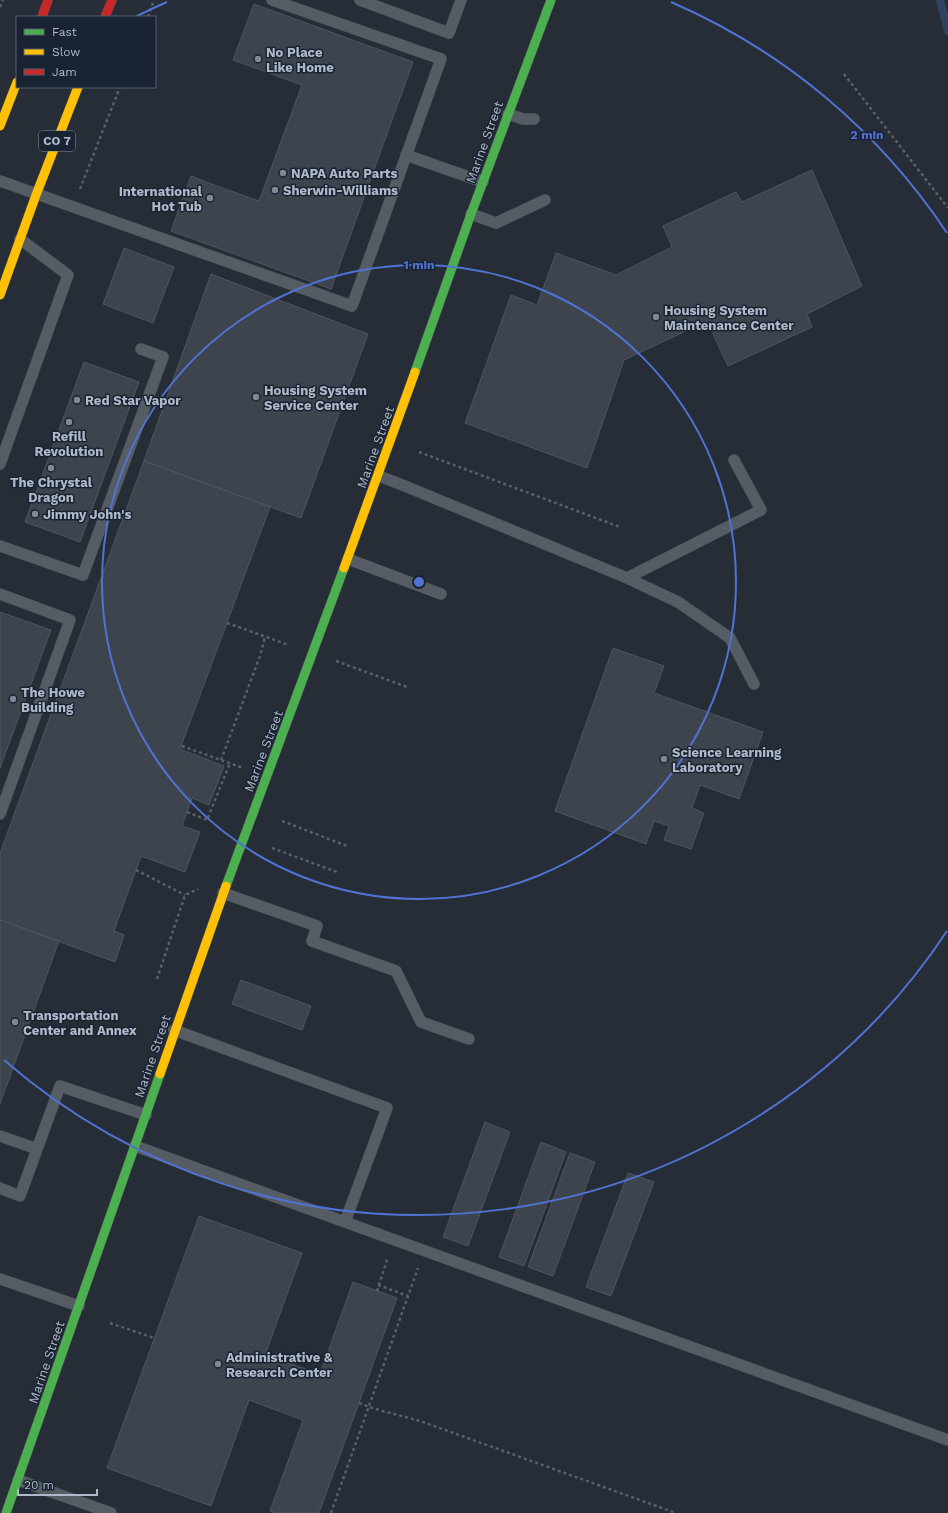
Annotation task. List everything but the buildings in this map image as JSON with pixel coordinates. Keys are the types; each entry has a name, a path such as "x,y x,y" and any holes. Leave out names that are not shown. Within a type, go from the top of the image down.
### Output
{"street":[{"path":"42,16 48,0"},
{"path":"105,16 112,0"},
{"name":"Marine Street","path":"6,1513 223,893 379,476 471,214 551,0"},
{"path":"0,126 16,85"},
{"name":"CO 7","path":"0,295 36,195 78,88"}],"lane":[{"path":"0,181 352,306 441,59 272,0"},
{"path":"360,0 449,33 461,0"},
{"path":"508,114 523,119 534,119"},
{"path":"406,155 483,182"},
{"path":"471,214 496,223 546,200"},
{"path":"0,464 68,275 20,239"},
{"path":"0,546 83,575 163,357 141,349"},
{"path":"627,578 761,510 734,460"},
{"path":"379,476 627,578 678,602 730,638 754,684"},
{"path":"348,559 441,594"},
{"path":"0,594 70,620 0,814"},
{"path":"223,893 317,926 312,941 396,971 421,1022 469,1039"},
{"path":"174,1030 386,1108 345,1222"},
{"path":"0,1188 20,1196 60,1086 146,1115"},
{"path":"0,1136 37,1149"},
{"path":"134,1146 948,1440"},
{"path":"0,1278 79,1306"},
{"path":"18,1480 111,1513"}],"path":[{"path":"0,7 3,0"},
{"path":"148,16 154,0"},
{"path":"844,74 948,208"},
{"path":"73,206 120,88"},
{"path":"419,452 620,526"},
{"path":"221,760 260,656 265,636"},
{"path":"182,746 249,771"},
{"path":"186,812 207,820 230,763"},
{"path":"282,821 347,846"},
{"path":"272,848 337,872"},
{"path":"136,870 185,895"},
{"path":"157,979 185,895 204,886"},
{"path":"377,1291 394,1240"},
{"path":"331,1513 370,1407 424,1251"},
{"path":"378,1285 408,1296"},
{"path":"110,1323 154,1338"},
{"path":"359,1403 420,1421 676,1513"}],"waterway":[{"path":"940,0 948,31"}],"traffic: fast":[{"path":"415,372 471,214 551,0"},
{"path":"226,886 344,568"},
{"path":"6,1513 160,1074"}],"traffic: slow":[{"path":"0,126 16,85"},
{"path":"0,295 36,195 78,88"},
{"path":"344,568 415,372"},
{"path":"160,1074 226,886"}],"traffic: jam":[{"path":"42,16 48,0"},
{"path":"105,16 112,0"}],"place":[{"name":"No Place Like Home","path":"258,59"},
{"name":"NAPA Auto Parts","path":"283,173"},
{"name":"Sherwin-Williams","path":"275,190"},
{"name":"International Hot Tub","path":"210,198"},
{"name":"Housing System Maintenance Center","path":"656,317"},
{"name":"Housing System Service Center","path":"256,397"},
{"name":"Red Star Vapor","path":"77,400"},
{"name":"Refill Revolution","path":"69,422"},
{"name":"The Chrystal Dragon","path":"51,468"},
{"name":"Jimmy John's","path":"35,514"},
{"name":"The Howe Building","path":"13,699"},
{"name":"Science Learning Laboratory","path":"664,759"},
{"name":"Transportation Center and Annex","path":"15,1022"},
{"name":"Administrative & Research Center","path":"218,1364"}]}
